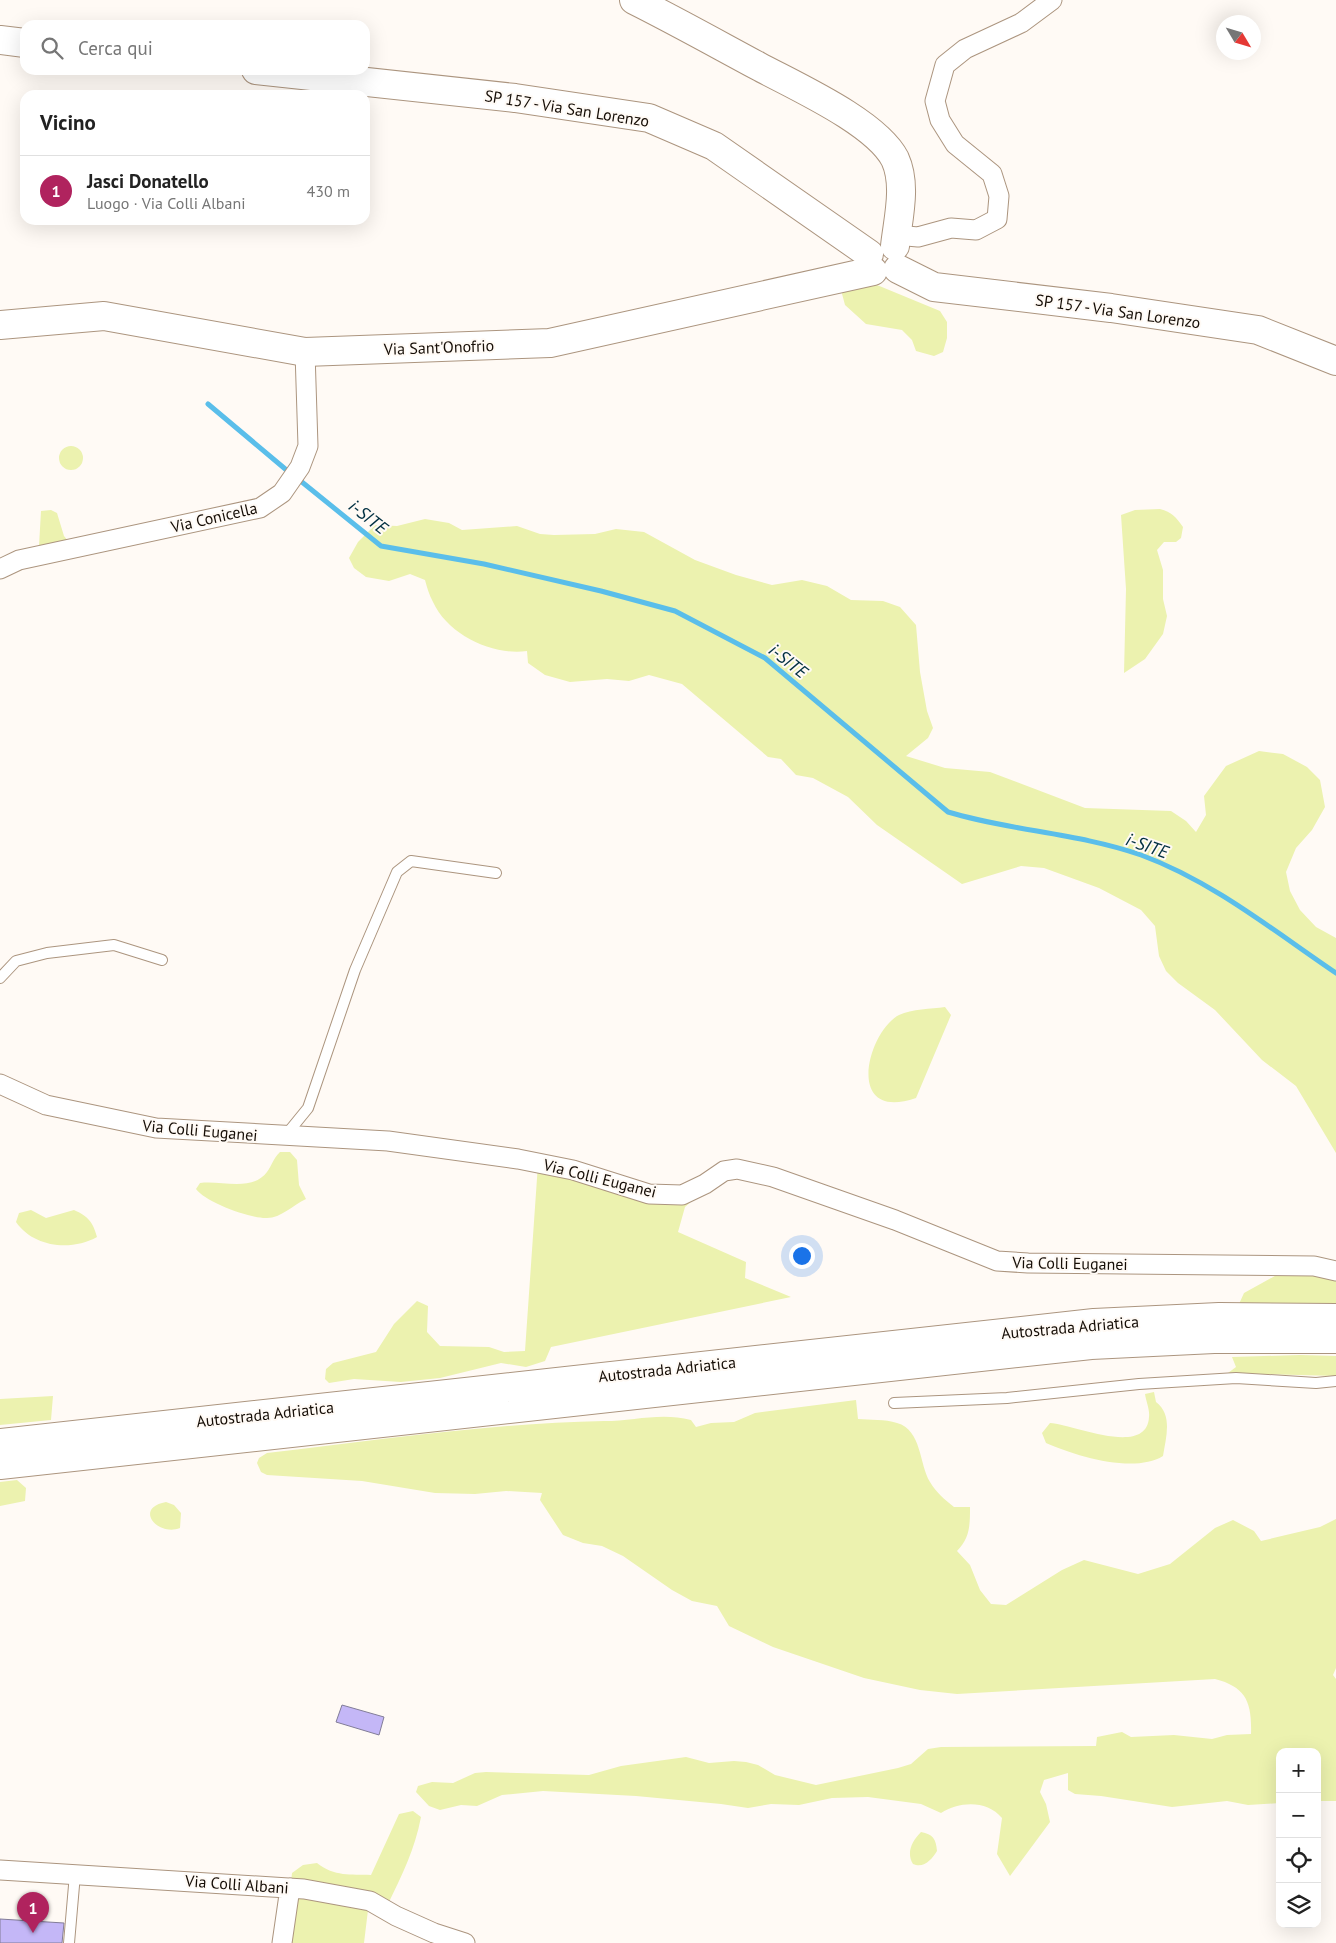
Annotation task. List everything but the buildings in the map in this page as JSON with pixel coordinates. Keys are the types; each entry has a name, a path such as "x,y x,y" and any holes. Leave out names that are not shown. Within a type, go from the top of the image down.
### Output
{"main road":[{"path":"634,0 803,90 854,120 876,136 895,160 901,185 886,255"},
{"path":"0,40 20,42"},
{"name":"SP 157 - Via San Lorenzo","path":"302,75 515,98 649,118 714,146 934,286 1111,308 1258,330 1336,362"},
{"name":"Via Sant'Onofrio","path":"0,325 104,316 305,352 550,343 886,255"},
{"name":"Autostrada Adriatica","path":"0,1443 1094,1323 1219,1317 1336,1318"},
{"name":"Autostrada Adriatica","path":"0,1465 1091,1345 1214,1339 1336,1339"}],"street":[{"path":"886,255 918,236 951,228 976,230 997,219 999,196 992,174 956,144 940,120 935,101 945,65 965,49 1021,23 1052,0"},
{"name":"Via Conicella","path":"0,569 19,560 260,508 277,496 300,468 308,446 305,352"},
{"name":"Via Colli Euganei","path":"0,1084 46,1105 104,1119 156,1128 388,1141 518,1159 573,1170 649,1194 682,1195 705,1184 724,1171 737,1169 773,1177 886,1216 997,1260 1028,1263 1314,1266 1336,1271"},
{"name":"Via Colli Albani","path":"0,1870 290,1888 370,1901 426,1930 465,1943"},
{"path":"282,1943 290,1888"}],"lane":[{"path":"286,1136 308,1108 355,970 397,872 411,861 496,873"},
{"path":"0,978 16,961 47,953 114,944 162,960"},
{"path":"894,1403 1007,1398 1139,1384 1236,1378 1316,1383 1336,1381"},
{"path":"69,1943 75,1874"}],"green space":[{"path":"877,285 940,311 947,322 947,338 943,352 934,356 916,351 912,340 902,330 866,324 845,305 841,290"},
{"path":"71,446 80,449 83,458 80,467 71,470 62,467 59,458 62,449"},
{"path":"1160,509 1173,515 1183,527 1181,538 1176,542 1164,542 1157,550 1163,570 1163,599 1167,616 1163,634 1145,659 1124,673 1126,589 1121,515 1135,510"},
{"path":"51,510 57,513 64,536 69,542 39,546 41,511"},
{"path":"425,519 449,523 462,530 517,526 540,534 554,535 595,534 616,529 644,532 695,560 736,575 772,585 802,580 827,586 851,600 883,601 900,607 916,625 920,672 927,711 933,728 928,738 906,756 945,768 990,772 1085,808 1171,811 1186,821 1196,832 1206,815 1204,796 1226,766 1259,751 1283,754 1307,767 1320,780 1325,807 1312,830 1296,848 1286,872 1290,891 1300,910 1316,927 1336,938 1336,1153 1296,1086 1262,1060 1215,1010 1178,983 1166,971 1159,956 1155,926 1141,910 1099,888 1044,868 1021,866 962,884 877,825 848,797 813,778 796,775 781,759 768,757 682,684 649,675 629,681 607,679 570,682 545,675 528,663 527,651 500,650 473,641 460,633 440,614 430,597 425,580 410,574 389,581 366,577 354,568 349,558 358,542 375,525 397,526"},
{"path":"945,1007 951,1015 916,1098 893,1102 878,1098 871,1087 869,1072 871,1055 878,1039 888,1024 904,1013"},
{"path":"280,1152 290,1152 297,1160 299,1185 306,1199 282,1214 267,1218 250,1216 218,1204 196,1189 200,1183 208,1182 236,1184 253,1182 267,1172"},
{"path":"538,1164 694,1199 685,1207 678,1232 746,1262 745,1278 791,1297 551,1347 545,1361 526,1367 501,1363 440,1378 401,1382 354,1379 329,1383 325,1379 326,1369 333,1363 376,1352 394,1324 417,1301 428,1306 427,1332 440,1346 489,1347 504,1352 525,1351"},
{"path":"31,1210 46,1218 74,1210 89,1220 94,1227 97,1237 76,1244 65,1245 43,1242 24,1231 16,1222 19,1213"},
{"path":"1284,1271 1336,1279 1336,1308 1239,1304 1244,1293"},
{"path":"1336,1356 1336,1376 1228,1373 1236,1367 1232,1357"},
{"path":"1154,1392 1156,1402 1165,1413 1167,1427 1163,1456 1151,1461 1121,1463 1089,1458 1046,1443 1042,1433 1050,1423 1107,1436 1123,1437 1136,1435 1145,1429 1149,1417 1145,1394"},
{"path":"53,1396 51,1420 0,1425 0,1399"},
{"path":"856,1400 858,1419 888,1421 905,1427 916,1440 926,1475 935,1489 954,1507 970,1507 967,1536 957,1551 970,1565 980,1590 991,1604 1006,1605 1062,1570 1084,1560 1138,1574 1170,1564 1215,1528 1233,1520 1254,1531 1261,1541 1320,1527 1336,1519 1336,1668 1333,1675 1336,1679 1336,1801 1321,1801 1321,1748 1276,1748 1276,1803 1248,1805 1227,1801 1172,1807 1075,1794 1068,1790 1068,1773 1044,1780 1040,1792 1046,1804 1050,1822 1010,1876 997,1854 1002,1818 989,1808 973,1804 956,1806 941,1813 921,1804 868,1797 832,1798 799,1805 771,1804 748,1808 636,1796 543,1791 502,1795 477,1806 461,1805 440,1810 429,1806 416,1792 418,1786 432,1782 453,1783 475,1773 486,1772 589,1775 621,1766 686,1757 709,1763 746,1762 758,1765 775,1775 816,1785 898,1768 911,1764 928,1749 941,1747 1096,1746 1097,1737 1122,1732 1131,1737 1174,1735 1212,1739 1227,1735 1251,1734 1250,1713 1245,1698 1234,1686 1215,1679 957,1694 920,1690 864,1678 773,1647 729,1626 717,1606 692,1601 672,1590 623,1556 602,1546 583,1543 563,1535 540,1500 542,1493 506,1491 475,1494 435,1493 362,1481 267,1475 261,1472 257,1463 259,1458 267,1453 435,1433 520,1425 615,1421 658,1417 691,1420 696,1427 711,1423 734,1422 755,1413"},
{"path":"17,1480 26,1488 25,1501 0,1506 0,1482"},
{"path":"166,1502 174,1505 181,1513 180,1528 164,1529 152,1521 151,1510 156,1505"},
{"path":"413,1811 421,1817 412,1851 388,1904 368,1910 364,1943 285,1943 292,1873 303,1865 317,1863 336,1873 371,1875 399,1814"},
{"path":"921,1832 933,1838 937,1851 927,1862 917,1865 913,1864 911,1860 910,1851 915,1839"}],"waterway":[{"name":"i-SITE","path":"208,404 290,473"},
{"name":"i-SITE","path":"297,478 381,546 484,564 601,591 675,611 765,658 948,812 996,824 1093,842 1141,855 1193,878 1218,893 1336,973"}],"place":[{"name":"Jasci Donatello","path":"33,1933"}]}
